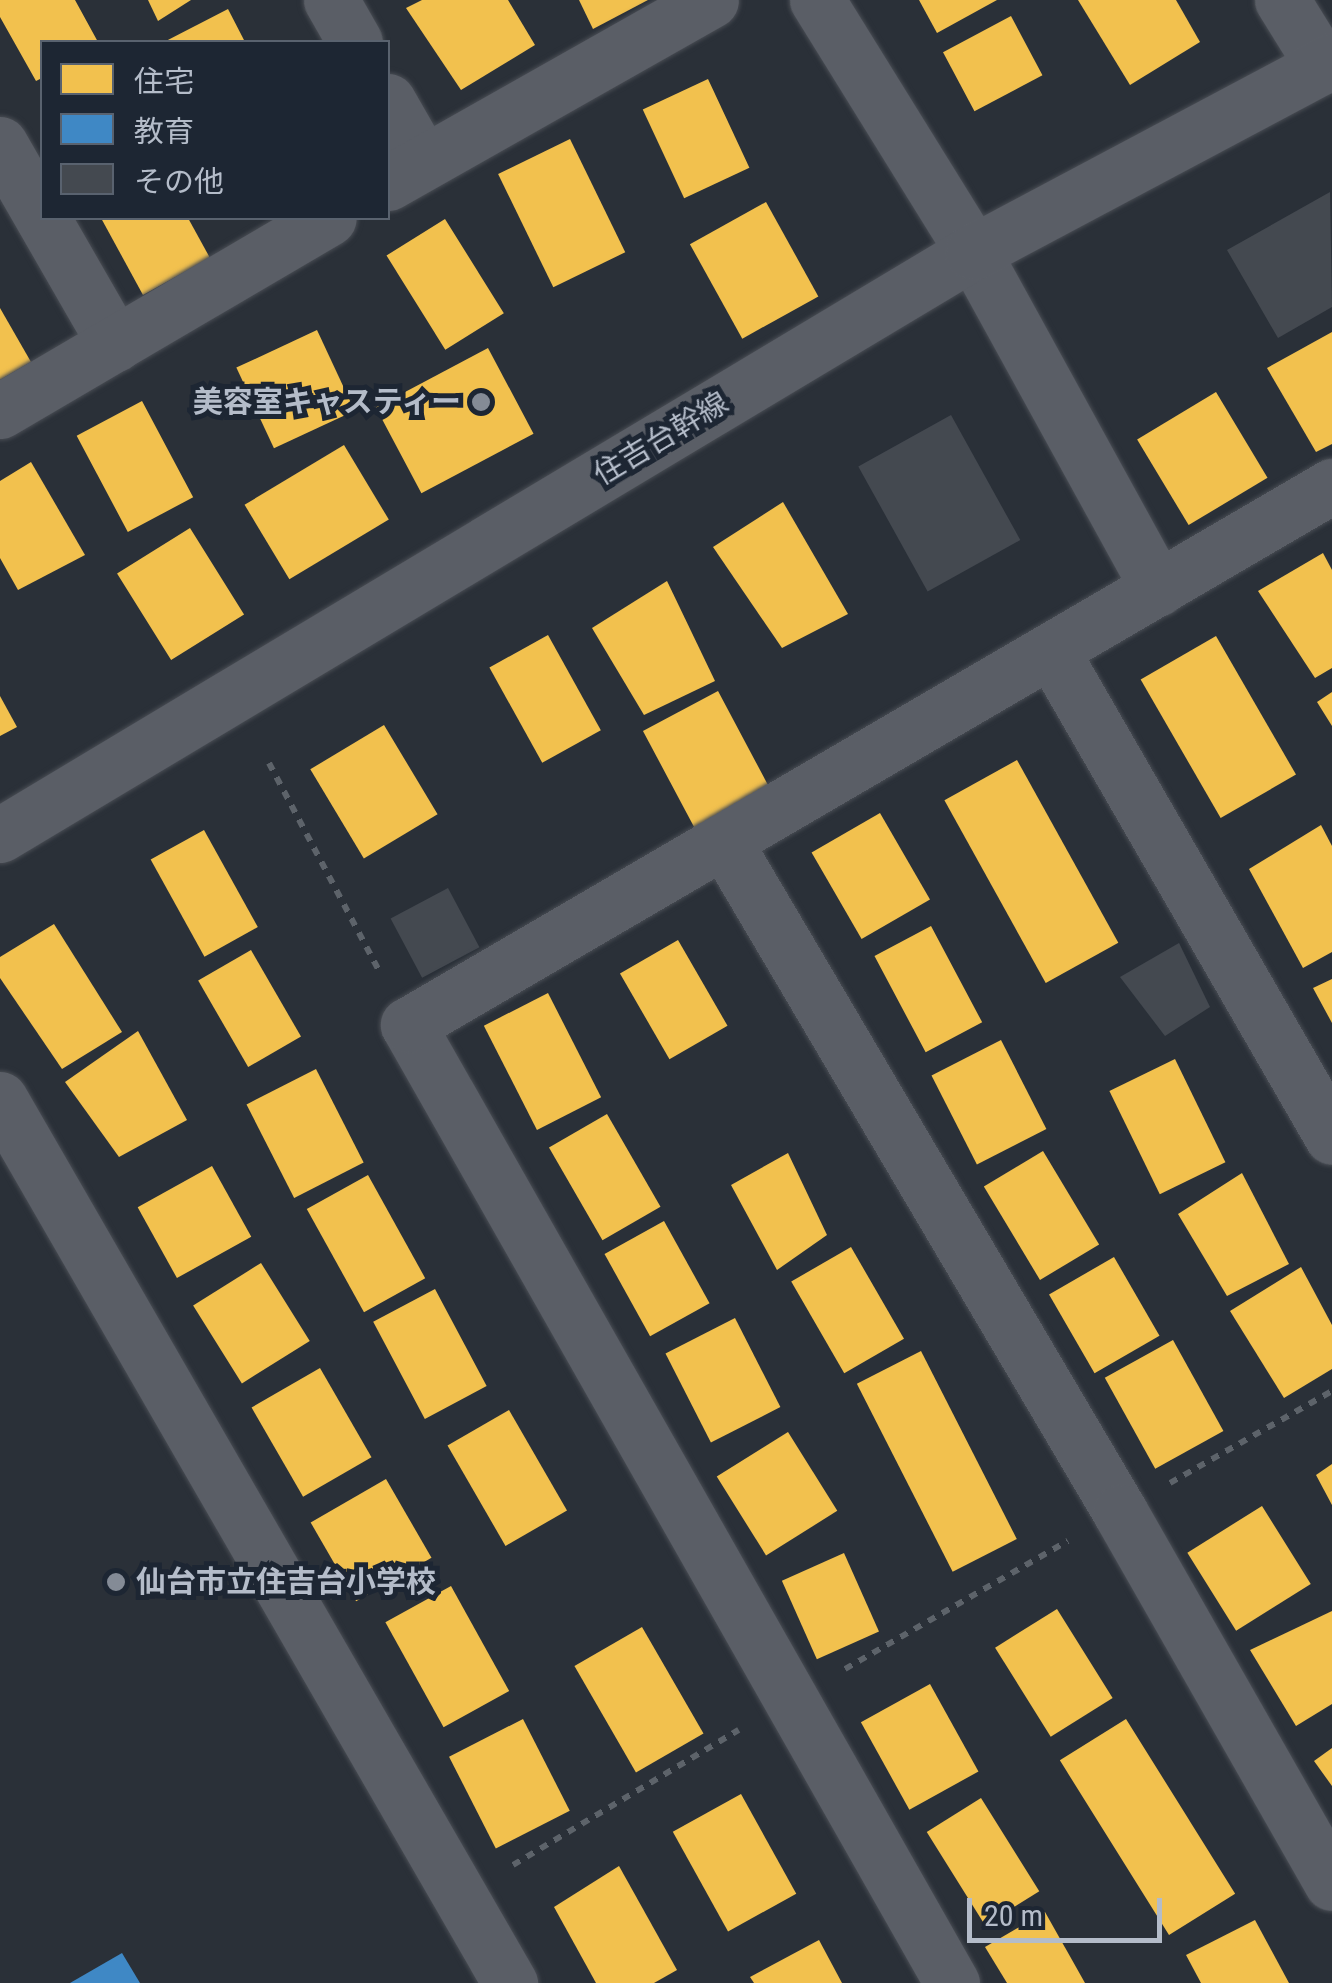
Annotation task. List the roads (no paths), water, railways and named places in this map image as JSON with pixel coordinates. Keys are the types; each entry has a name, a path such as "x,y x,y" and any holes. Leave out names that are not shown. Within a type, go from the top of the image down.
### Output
{"street":[{"path":"331,0 354,40"},
{"path":"390,109 405,173 711,0"},
{"path":"817,0 974,252 1158,588"},
{"path":"1282,0 1328,64"},
{"name":"住吉台幹線","path":"0,835 974,252 1328,64"},
{"path":"0,144 40,214"},
{"path":"44,220 115,344"},
{"path":"0,412 326,220"},
{"path":"952,1983 408,1026 1332,486"},
{"path":"1051,650 1332,1137"},
{"path":"724,841 1120,1512 1332,1884"},
{"path":"0,1099 510,1983"}],"place":[{"name":"美容室キャスティー","path":"481,402"},
{"name":"仙台市立住吉台小学校","path":"116,1582"}]}
